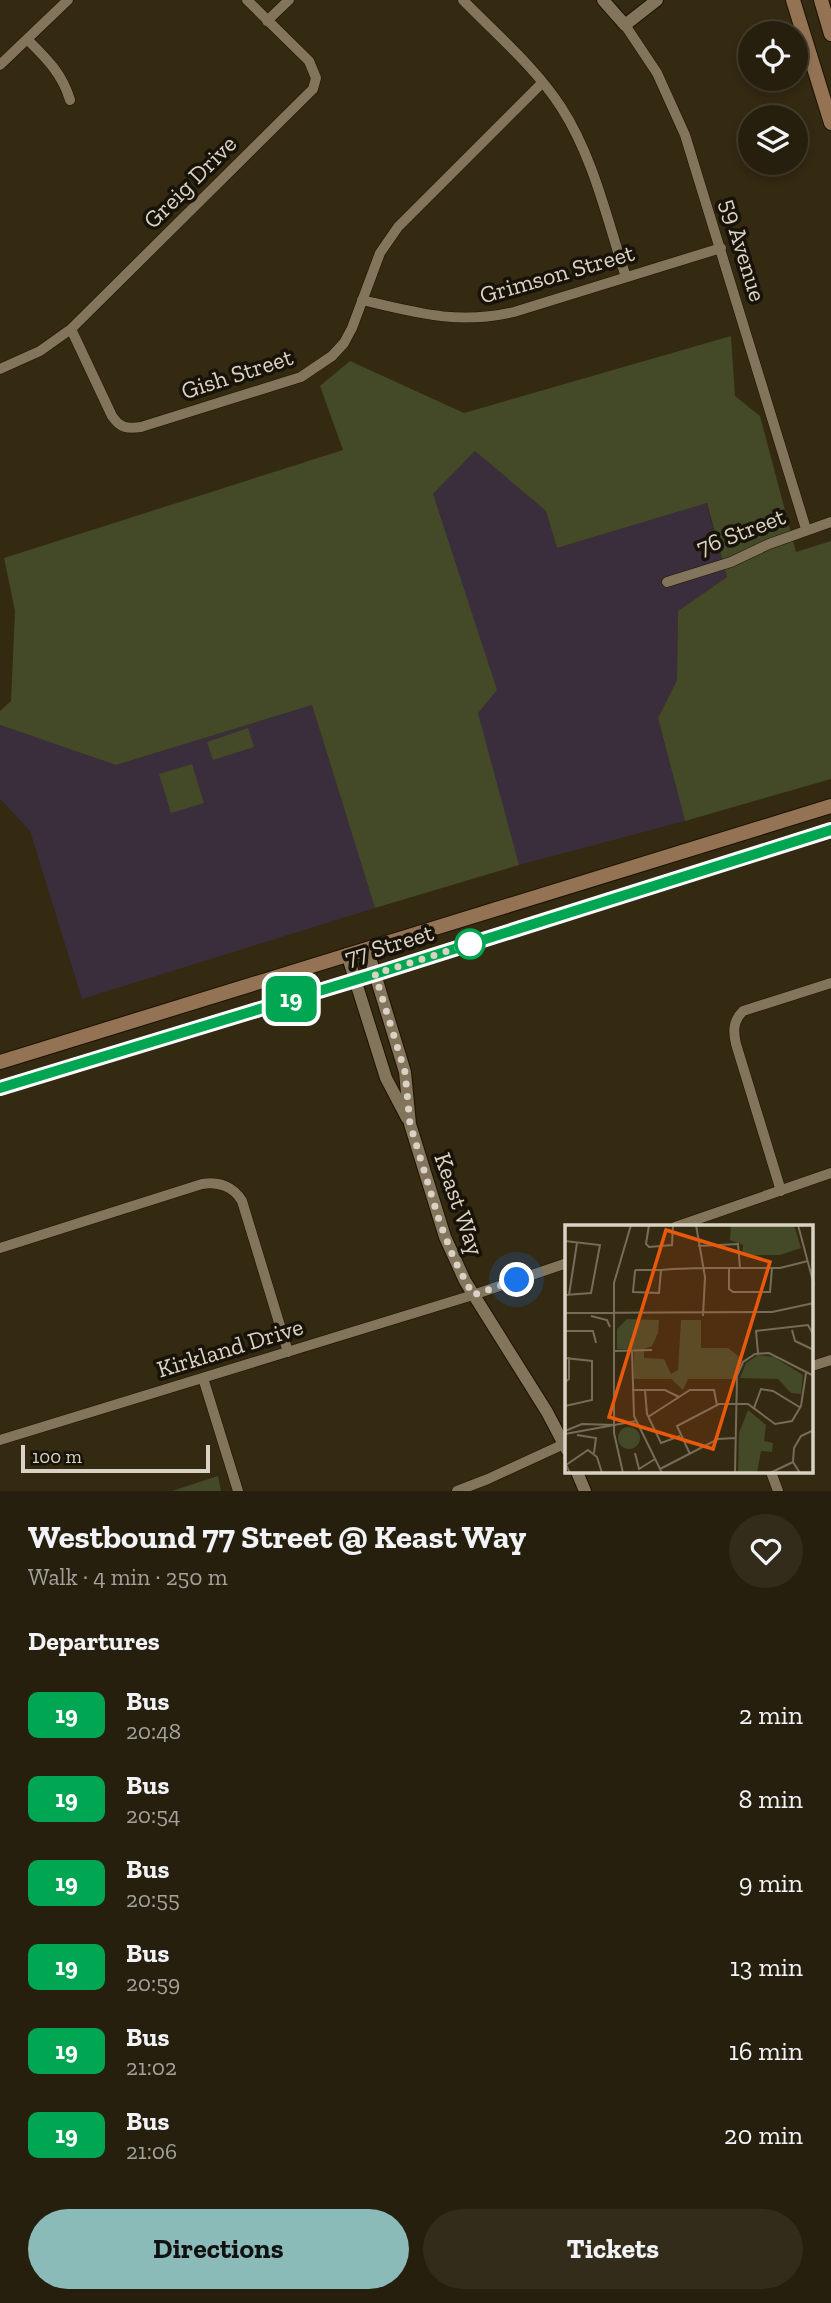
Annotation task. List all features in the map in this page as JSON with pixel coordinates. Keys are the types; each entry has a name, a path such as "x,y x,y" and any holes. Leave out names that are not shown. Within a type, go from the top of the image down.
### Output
{"main road":[{"path":"793,0 831,123"},
{"path":"821,0 831,34"},
{"name":"77 Street","path":"0,1062 831,806"},
{"name":"77 Street","path":"0,1088 375,974 831,830"}],"street":[{"path":"0,65 68,0"},
{"name":"Greig Drive","path":"0,369 40,351 71,329 313,89 316,78 313,68 247,0"},
{"path":"267,21 289,0"},
{"path":"463,0 542,83 561,107 586,154 626,277"},
{"name":"59 Avenue","path":"603,0 625,25 657,73 678,118 806,529"},
{"path":"625,25 657,0"},
{"path":"27,39 55,67 65,83 70,100"},
{"name":"Gish Street","path":"71,329 112,416 120,426 133,428 284,383 316,369 344,343 380,253 398,227 542,83"},
{"name":"Grimson Street","path":"362,300 442,318 484,318 514,312 720,248"},
{"name":"76 Street","path":"667,582 731,562 806,529 831,522"},
{"name":"Keast Way","path":"367,948 405,1072 410,1124"},
{"name":"Keast Way","path":"347,954 386,1079 410,1124 442,1230 473,1295 565,1447"},
{"path":"781,1191 736,1044 734,1029 743,1011 751,1007 831,983"},
{"path":"681,1225 831,1173"},
{"path":"0,1248 202,1184 217,1183 226,1186 238,1194 242,1202 288,1352"},
{"name":"Kirkland Drive","path":"0,1440 473,1295 565,1264"},
{"path":"814,1365 831,1360"},
{"path":"202,1378 238,1491"},
{"path":"457,1491 565,1447"},
{"path":"578,1474 585,1491"},
{"path":"772,1474 778,1491"}],"shaded area":[{"path":"475,451 546,511 557,548 706,503 727,577 678,611 677,680 658,718 685,821 519,865 477,713 433,494"},
{"path":"312,705 375,908 82,999 30,831 0,799 0,725 116,765"}],"green space":[{"path":"731,336 735,396 760,416 796,552 831,541 831,779 685,821 658,718 677,680 678,611 727,577 707,503 557,548 546,511 475,451 433,494 497,690 478,713 519,865 375,908 312,705 116,765 0,725 0,711 11,701 15,611 4,558 343,450 320,386 350,361 464,413"},
{"path":"248,728 254,747 213,760 207,742"},
{"path":"192,764 204,803 171,813 159,774"},
{"path":"218,1476 221,1491 172,1491"}],"bus line":[{"name":"19","path":"0,1088 375,974 831,830"}],"route":[{"path":"470,944 375,974 405,1072 410,1124 440,1223 454,1259 473,1295 517,1280"}]}
